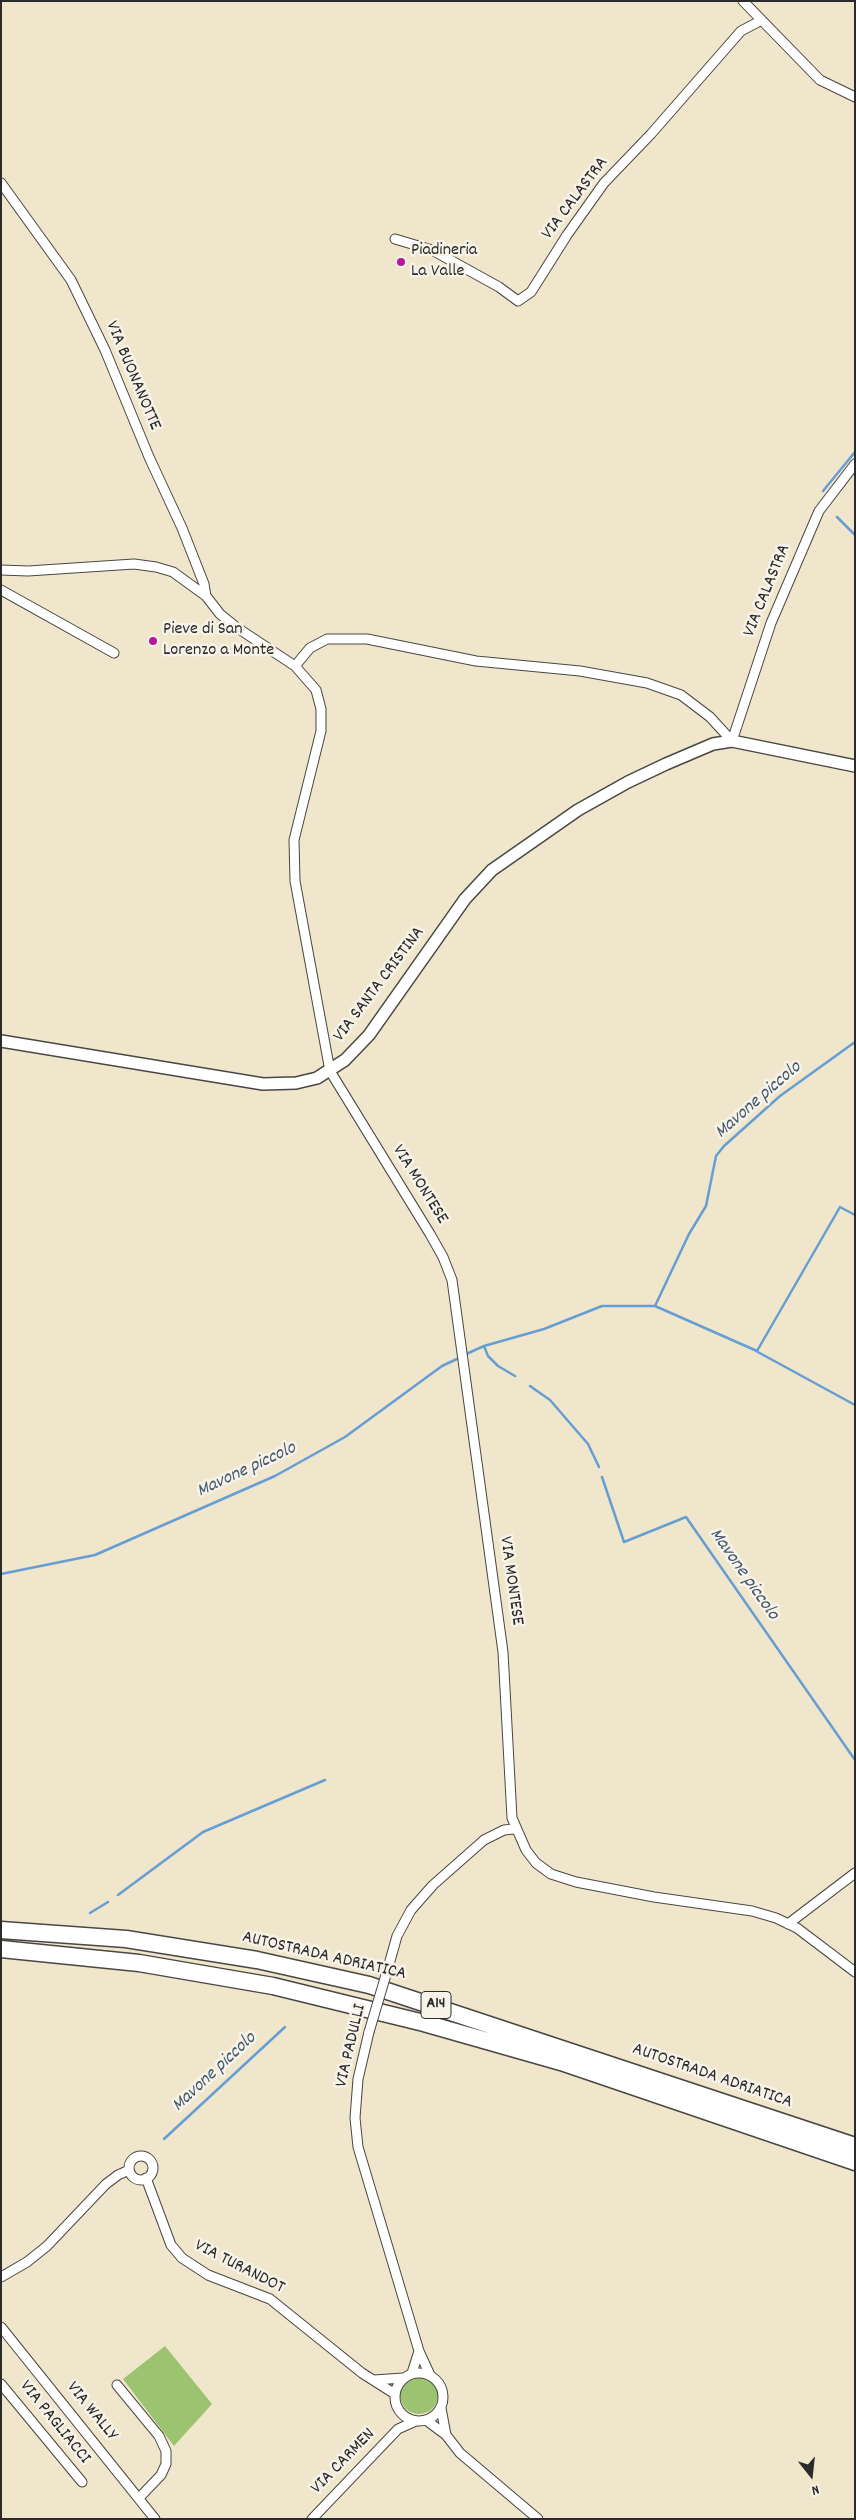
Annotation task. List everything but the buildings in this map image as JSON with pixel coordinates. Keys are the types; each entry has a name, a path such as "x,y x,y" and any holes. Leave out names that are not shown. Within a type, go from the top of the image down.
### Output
{"highway":[{"name":"AUTOSTRADA ADRIATICA","path":"1,1930 135,1941 256,1960 369,1985 855,2146"},
{"name":"AUTOSTRADA ADRIATICA","path":"1,1949 139,1962 273,1986 405,2019 561,2062 855,2162"}],"street":[{"path":"743,1 760,21 820,80 855,97"},
{"name":"VIA CALASTRA","path":"395,238 432,250 499,287 518,300 531,292 567,235 604,184 651,134 740,31 760,21"},
{"name":"VIA BUONANOTTE","path":"1,183 71,280 105,350 149,457 182,528 204,584 206,596"},
{"name":"VIA CALASTRA","path":"732,741 771,622 819,511 855,464"},
{"path":"1,570 28,571 134,564 172,572 206,596 220,614 236,627 295,666 316,690 321,709 321,732 298,816 293,858 294,881 330,1071"},
{"path":"1,590 114,653"},
{"path":"295,666 310,648 327,639 367,639 476,661 580,671 647,683 681,694 710,717 732,741"},
{"name":"VIA SANTA CRISTINA","path":"1,1041 263,1084 296,1083 330,1071 345,1060 368,1035 465,899 492,870 578,810 628,782 712,744 732,741 855,766"},
{"name":"VIA MONTESE","path":"330,1071 443,1257 452,1280 503,1652 512,1818 515,1829 526,1850 536,1863 551,1874 576,1882 654,1897 752,1911 788,1924 855,1972"},
{"name":"VIA PADULLI","path":"430,2375 419,2351 358,2147 355,2118 358,2079 369,2032 397,1936 411,1910 433,1885 484,1840 504,1830 515,1829"},
{"path":"788,1924 855,1873"},
{"path":"146,2157 150,2160 153,2167 151,2174 146,2178 134,2177 129,2170 134,2158 146,2157"},
{"path":"1,2277 27,2262 47,2246 106,2184 129,2170"},
{"name":"VIA TURANDOT","path":"146,2178 171,2245 182,2258 208,2274 270,2299 362,2372 395,2394"},
{"name":"VIA WALLY","path":"1,2327 155,2519"},
{"path":"419,2351 408,2376 395,2394 400,2412 416,2421 426,2420 441,2408"},
{"path":"374,2380 430,2375 436,2379 443,2393 441,2408 446,2435"},
{"name":"VIA PAGLIACCI","path":"1,2384 82,2482"},
{"path":"117,2385 159,2436 166,2451 166,2464 161,2475 139,2498"},
{"name":"VIA CARMEN","path":"398,2429 400,2412"},
{"path":"426,2420 446,2435 460,2453 538,2519"},
{"name":"VIA CARMEN","path":"312,2519 398,2429 416,2421"}],"green space":[{"path":"165,2346 212,2404 174,2446 123,2379"},
{"path":"419,2376 433,2381 438,2395 433,2409 419,2414 405,2409 400,2395 405,2381"}],"waterway":[{"path":"823,491 855,452"},
{"path":"837,517 855,535"},
{"name":"Mavone piccolo","path":"464,1355 484,1346 544,1329 602,1306 655,1306 689,1234 706,1206 716,1156 724,1146 780,1096 855,1042"},
{"name":"Mavone piccolo","path":"655,1306 757,1351 840,1207 855,1215"},
{"name":"Mavone piccolo","path":"484,1346 488,1356 498,1366 515,1376"},
{"name":"Mavone piccolo","path":"756,1351 855,1405"},
{"name":"Mavone piccolo","path":"1,1574 95,1555 275,1476 345,1437 442,1366 459,1358"},
{"name":"Mavone piccolo","path":"530,1386 550,1400 588,1444 599,1467"},
{"name":"Mavone piccolo","path":"602,1477 624,1542 686,1517 855,1760"},
{"name":"Mavone piccolo","path":"118,1895 203,1832 325,1780"},
{"name":"Mavone piccolo","path":"90,1913 108,1902"},
{"name":"Mavone piccolo","path":"164,2139 285,2027"}],"place":[{"name":"Piadineria La Valle","path":"401,262"},
{"name":"Pieve di San Lorenzo a Monte","path":"153,641"}]}
